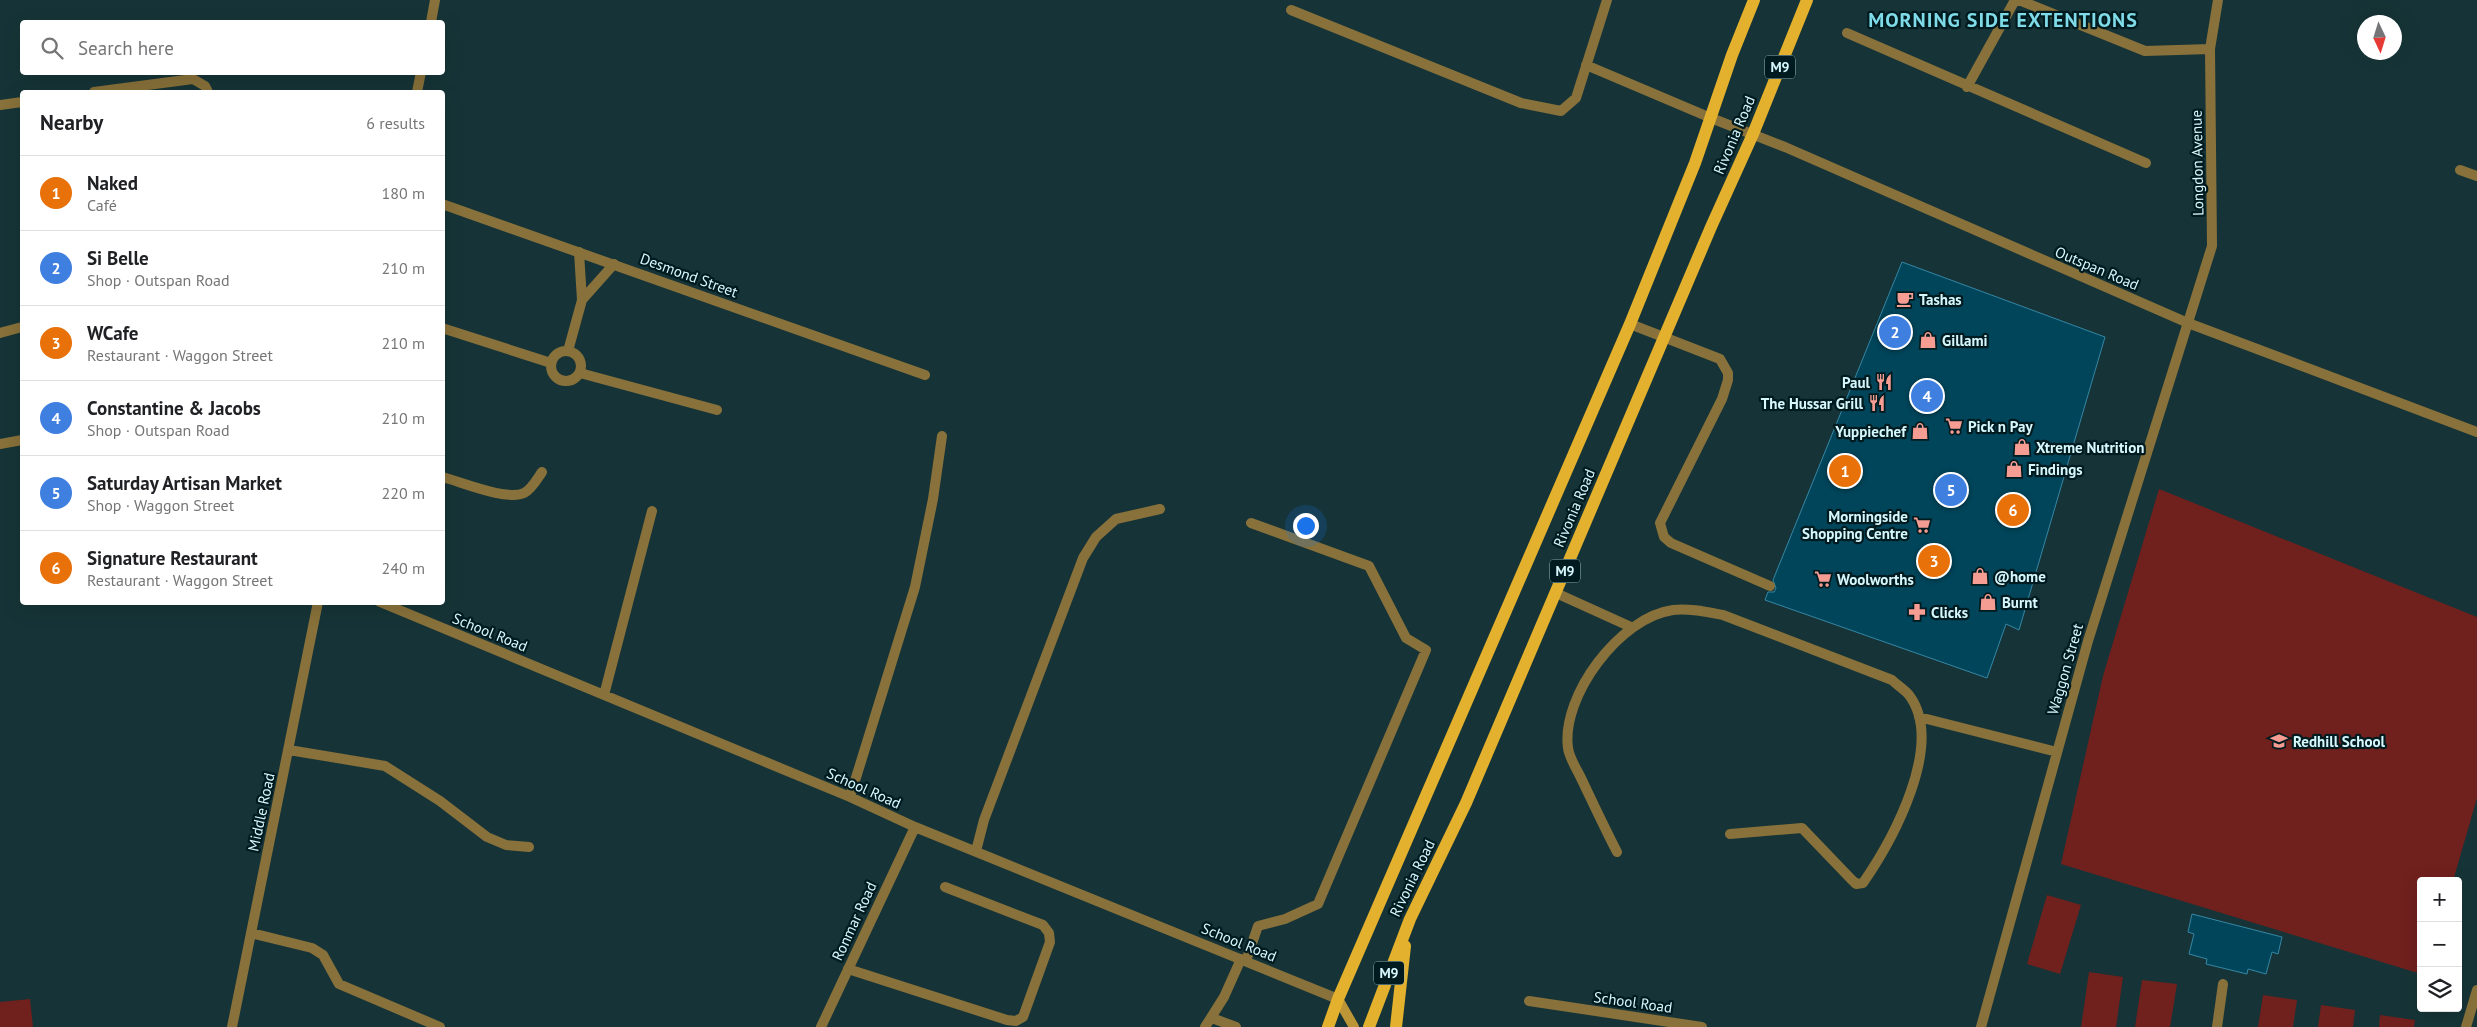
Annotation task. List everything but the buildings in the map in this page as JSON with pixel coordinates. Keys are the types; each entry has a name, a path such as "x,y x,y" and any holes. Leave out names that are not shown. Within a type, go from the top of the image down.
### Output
{"main road":[{"name":"Rivonia Road","path":"1328,1027 1338,999 1630,324 1712,118 1732,55 1754,0"},
{"name":"Rivonia Road","path":"1369,1027 1410,919 1466,803 1663,339 1753,134 1807,0"},
{"path":"1396,1027 1410,919"},
{"path":"1338,999 1354,1027"}],"street":[{"path":"431,20 435,0"},
{"path":"1967,87 2015,0"},
{"path":"2019,0 2145,51 2210,50"},
{"name":"Longdon Avenue","path":"2188,323 2212,246 2210,50 2218,0"},
{"path":"1291,10 1521,103 1543,109 1561,111 1576,98 1605,1"},
{"path":"1847,33 1967,87 2146,163"},
{"name":"Outspan Road","path":"1586,66 1753,134 2188,323 2477,432"},
{"path":"417,90 420,75"},
{"path":"109,90 193,79 205,86 207,90"},
{"path":"0,105 20,102"},
{"path":"2460,170 2477,176"},
{"name":"Desmond Street","path":"445,205 925,375"},
{"path":"568,351 582,300 579,252"},
{"path":"582,300 614,264"},
{"name":"Waggon Street","path":"1980,1027 2088,640 2188,323"},
{"path":"1630,324 1663,339 1720,359 1727,368 1728,380 1722,399 1660,523 1660,529 1664,537 1671,543 1770,586"},
{"path":"0,333 20,328"},
{"path":"445,329 551,363"},
{"path":"568,351 575,353 580,359 582,366 580,373 568,382 561,381 551,370 551,363 560,352 568,351"},
{"path":"580,373 717,410"},
{"path":"850,797 916,586 932,508 942,436"},
{"path":"0,444 20,440"},
{"path":"445,477 504,495 523,493 534,484 542,472"},
{"path":"976,851 984,820 1084,558 1096,537 1116,519 1160,509"},
{"path":"604,695 652,511"},
{"path":"1205,1027 1212,1018 1244,960 1258,926 1285,920 1318,904 1426,650 1406,638 1369,566 1251,522"},
{"path":"1556,593 1631,627"},
{"name":"Middle Road","path":"232,1027 317,605"},
{"name":"School Road","path":"387,605 850,797 915,827 1338,999"},
{"path":"1617,852 1568,750 1568,723 1575,703 1590,675 1610,646 1631,627 1673,610 1698,611 1722,615 1892,680 1909,696 1919,716 1920,737 1912,790 1884,853 1864,883 1856,884 1802,828 1730,834"},
{"path":"1919,716 2057,752"},
{"path":"289,750 385,766 440,801 487,837 506,845 529,847"},
{"name":"Ronmar Road","path":"822,1027 915,827"},
{"path":"848,969 1007,1020 1016,1022 1023,1017 1050,942 1049,933 1043,925 945,887"},
{"path":"251,933 312,948 323,955 339,984 440,1027"},
{"path":"2217,1027 2223,984"},
{"path":"2466,1027 2477,990"},
{"name":"School Road","path":"1529,1002 1658,1024 1702,1027"},
{"path":"1212,1018 1236,1027"}],"shaded area":[{"name":"Redhill School","path":"2159,489 2477,617 2477,798 2454,877 2417,877 2417,973 2061,864 2103,676"},
{"path":"2047,895 2081,905 2060,974 2027,964"},
{"path":"2089,972 2123,977 2116,1027 2081,1027"},
{"path":"2142,980 2177,984 2170,1027 2135,1027"},
{"path":"2263,995 2297,1000 2293,1027 2258,1027"},
{"path":"30,999 33,1027 0,1027 0,1002"},
{"path":"2321,1005 2355,1010 2353,1027 2318,1027"},
{"path":"2380,1015 2415,1020 2414,1027 2379,1027"}],"place":[{"name":"Tashas","path":"1905,299"},
{"name":"Si Belle","path":"1895,332"},
{"name":"Gillami","path":"1928,340"},
{"name":"Paul","path":"1884,382"},
{"name":"Constantine & Jacobs","path":"1927,396"},
{"name":"The Hussar Grill","path":"1877,403"},
{"name":"Pick n Pay","path":"1954,426"},
{"name":"Yuppiechef","path":"1920,431"},
{"name":"Xtreme Nutrition","path":"2022,447"},
{"name":"Findings","path":"2014,469"},
{"name":"Naked","path":"1845,471"},
{"name":"Saturday Artisan Market","path":"1951,490"},
{"name":"Signature Restaurant","path":"2013,510"},
{"name":"Morningside Shopping Centre","path":"1922,525"},
{"name":"WCafe","path":"1934,561"},
{"name":"@home","path":"1980,576"},
{"name":"Woolworths","path":"1823,579"},
{"name":"Burnt","path":"1988,602"},
{"name":"Clicks","path":"1917,612"},
{"name":"Redhill School","path":"2279,741"}],"district":[{"name":"MORNING SIDE EXTENTIONS","path":"2003,20"}]}
